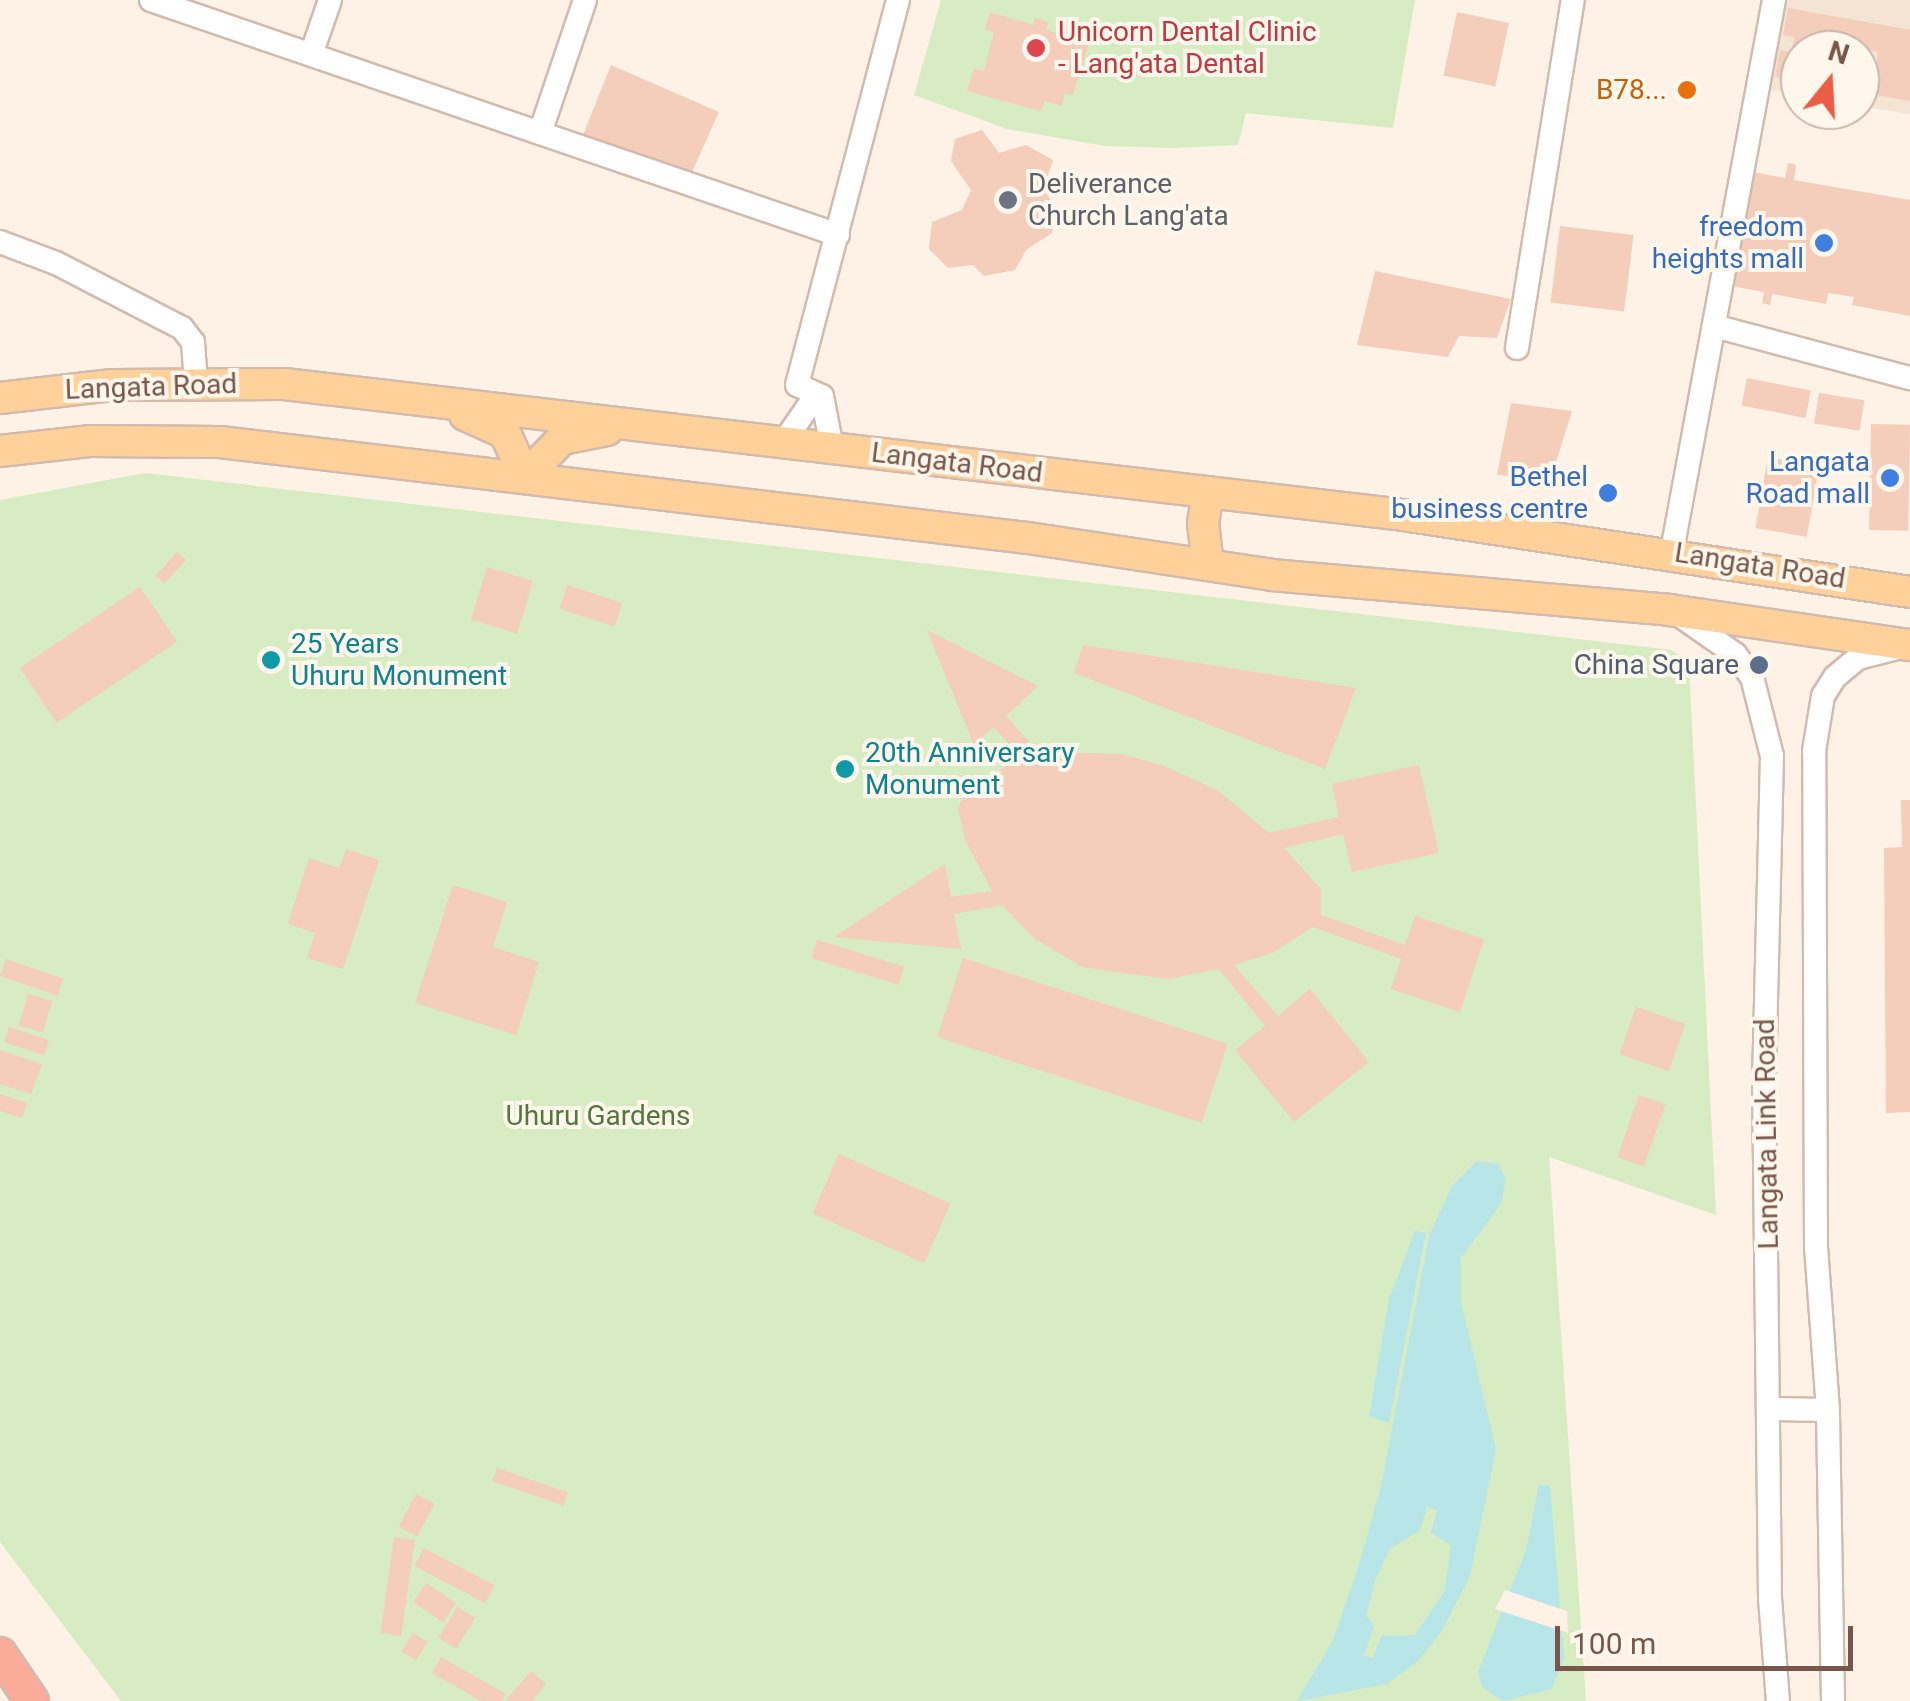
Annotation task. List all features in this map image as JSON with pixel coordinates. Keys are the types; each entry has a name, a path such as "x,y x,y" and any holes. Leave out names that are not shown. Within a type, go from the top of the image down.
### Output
{"highway":[{"path":"0,1654 32,1701"}],"main road":[{"name":"Langata Road","path":"0,398 196,384 284,384 1208,492 1672,552 1910,592"},
{"path":"284,384 489,421 511,442 526,478 562,439 578,433 708,434"},
{"name":"Langata Road","path":"0,450 90,440 220,442 1208,565 1670,610 1910,646"},
{"path":"1208,492 1203,522 1208,565"}],"street":[{"path":"152,0 838,235"},
{"path":"312,52 330,0"},
{"path":"540,134 585,0"},
{"path":"796,385 898,0"},
{"path":"1516,348 1573,0"},
{"path":"1672,552 1774,0"},
{"path":"0,242 56,262 182,328 192,342 196,384"},
{"path":"1714,326 1910,378"},
{"path":"783,442 815,394 796,385"},
{"path":"796,385 822,396 832,448"},
{"name":"Langata Link Road","path":"1670,610 1736,654 1752,677 1772,756 1764,1077 1771,1409 1770,1598 1778,1701"},
{"name":"Langata Link Road","path":"1833,1701 1828,1410 1816,1248 1814,751 1824,696 1840,670 1870,653 1910,646"},
{"path":"1771,1409 1828,1410"},
{"path":"1769,1701 1777,1652"}],"shaded area":[{"path":"1780,0 1910,0 1910,114 1880,109 1880,30 1780,30 1780,92 1765,89"}],"green space":[{"path":"941,0 1415,0 1393,128 1246,113 1238,145 1172,148 1105,146 1007,129 914,95"},
{"name":"Uhuru Gardens","path":"145,473 1672,650 1689,663 1716,1215 1549,1157 1586,1701 121,1701 0,1542 0,500"}],"water":[{"path":"1477,1161 1498,1164 1506,1178 1501,1204 1461,1258 1461,1302 1496,1449 1470,1576 1442,1631 1418,1661 1387,1684 1297,1701 1333,1640 1359,1565 1381,1486 1429,1236 1452,1186","holes":["1427,1507 1437,1510 1431,1532 1451,1546 1444,1592 1415,1635 1381,1636 1373,1658 1364,1656 1374,1626 1366,1615 1376,1578 1390,1549 1420,1530"]},
{"path":"1415,1231 1426,1233 1389,1423 1369,1416 1389,1299"},
{"path":"1539,1484 1550,1486 1564,1658 1552,1689 1503,1701 1482,1687 1478,1672 1526,1550"}],"pier":[{"path":"1505,1590 1567,1611 1568,1633 1495,1609"}],"building":[{"path":"1788,8 1910,30 1910,101 1880,96 1880,30 1784,30"},
{"path":"990,12 1033,25 1035,18 1048,22 1046,30 1089,43 1073,96 1065,93 1062,106 1045,101 1041,111 967,91 974,68 984,71 994,32 985,30"},
{"path":"1457,12 1509,23 1495,87 1443,76"},
{"path":"1780,50 1780,78 1775,77"},
{"path":"611,65 719,112 691,174 581,140"},
{"name":"Deliverance Church Lang'ata","path":"982,130 999,153 1026,145 1053,160 1044,187 1056,212 1052,233 1026,250 1015,270 984,276 973,265 948,268 929,249 932,222 962,210 971,190 951,161 955,139"},
{"name":"freedom heights mall","path":"1788,163 1796,165 1794,180 1910,200 1910,316 1852,305 1854,297 1828,293 1826,304 1772,294 1770,305 1762,303 1764,292 1731,286 1752,172 1785,178"},
{"path":"1560,226 1633,235 1624,311 1551,302"},
{"path":"1375,271 1511,299 1497,338 1459,336 1448,357 1357,345"},
{"path":"1747,378 1811,390 1805,418 1742,405"},
{"path":"1819,393 1864,400 1860,431 1814,424"},
{"path":"1511,403 1572,411 1551,478 1497,475"},
{"name":"Langata Road mall","path":"1871,424 1910,425 1908,531 1869,530"},
{"path":"1768,457 1819,466 1807,537 1755,528"},
{"path":"177,552 186,560 165,584 156,576"},
{"path":"487,567 533,581 517,634 471,620"},
{"path":"567,585 622,603 614,627 559,609"},
{"path":"140,587 177,642 57,723 20,668"},
{"path":"927,630 1038,686 1006,716 1038,752 1121,754 1164,766 1217,790 1269,833 1339,817 1332,784 1419,765 1439,853 1352,872 1343,834 1284,848 1321,889 1321,915 1405,945 1415,916 1484,939 1460,1012 1391,989 1401,959 1313,927 1272,953 1234,965 1278,1016 1310,989 1369,1062 1294,1122 1235,1050 1265,1026 1219,969 1168,979 1082,967 1034,938 1002,905 954,914 961,949 834,937 945,864 951,897 992,891 965,840 958,808 968,787 1022,758 993,727 974,745"},
{"path":"1083,645 1356,688 1325,769 1074,673"},
{"path":"1901,800 1910,800 1910,1112 1886,1113 1884,848 1902,847"},
{"path":"346,849 379,860 343,969 307,958 315,933 288,924 309,858 339,868"},
{"path":"453,885 507,902 493,947 539,962 516,1035 415,1003"},
{"path":"817,940 904,967 898,985 811,958"},
{"path":"963,958 1227,1044 1202,1123 937,1037"},
{"path":"6,959 64,979 58,996 0,976"},
{"path":"28,994 52,1001 43,1033 19,1026"},
{"path":"1636,1007 1685,1024 1669,1071 1620,1054"},
{"path":"9,1027 49,1040 44,1055 4,1042"},
{"path":"0,1050 42,1064 31,1094 0,1084"},
{"path":"0,1094 27,1103 22,1118 0,1111"},
{"path":"1639,1095 1665,1104 1644,1167 1618,1157"},
{"path":"839,1154 950,1204 924,1263 813,1213"},
{"path":"497,1468 568,1492 563,1506 492,1481"},
{"path":"416,1494 435,1504 417,1537 399,1527"},
{"path":"394,1537 415,1540 401,1636 381,1633"},
{"path":"424,1548 495,1586 485,1603 415,1566"},
{"path":"426,1583 456,1603 443,1622 413,1602"},
{"path":"457,1607 475,1618 456,1649 438,1638"},
{"path":"413,1633 428,1642 416,1661 402,1652"},
{"path":"441,1657 506,1694 501,1701 481,1701 432,1673"},
{"path":"531,1671 546,1684 532,1701 505,1701"}],"place":[{"name":"Unicorn Dental Clinic - Lang'ata Dental","path":"1036,48"},
{"name":"B78...","path":"1687,90"},
{"name":"Deliverance Church Lang'ata","path":"1008,200"},
{"name":"freedom heights mall","path":"1824,243"},
{"name":"Langata Road mall","path":"1890,478"},
{"name":"Bethel business centre","path":"1608,493"},
{"name":"25 Years Uhuru Monument","path":"271,660"},
{"name":"China Square","path":"1759,665"},
{"name":"20th Anniversary Monument","path":"845,769"}]}
